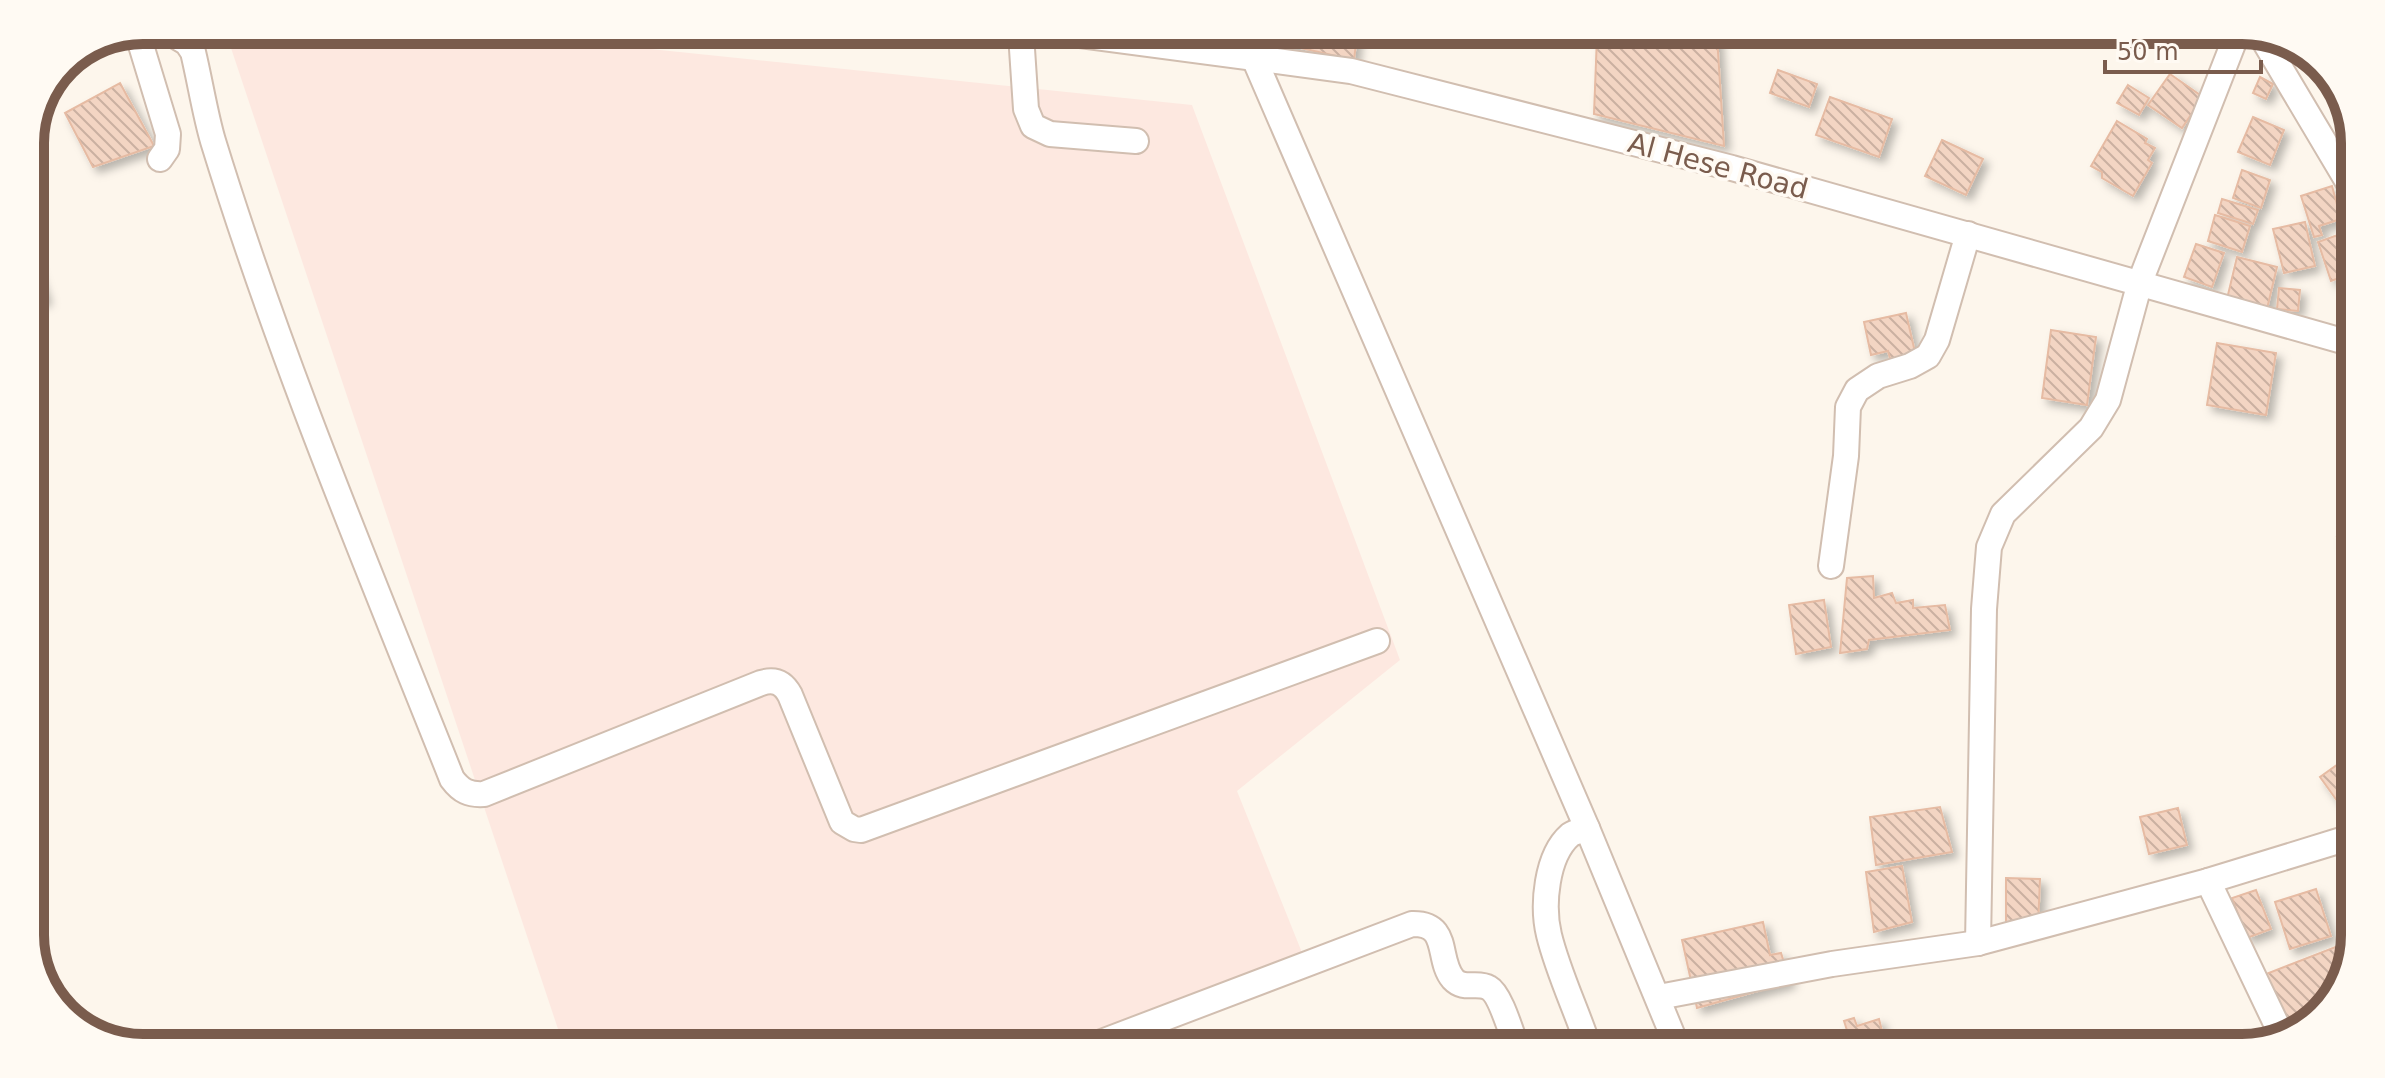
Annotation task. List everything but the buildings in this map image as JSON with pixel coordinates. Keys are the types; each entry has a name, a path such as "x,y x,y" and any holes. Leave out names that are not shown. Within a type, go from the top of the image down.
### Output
{"street":[{"path":"141,44 168,134 167,149 160,159"},
{"path":"188,44 193,52 214,143 283,350 452,779 463,791 484,794 761,683 775,681 790,695 842,822 861,830 1377,641"},
{"path":"1022,44 1026,109 1033,126 1050,134 1136,141"},
{"name":"Al Hese Road","path":"1219,44 1248,46 1732,168 2341,341"},
{"path":"1978,943 1984,609 1989,547 2003,514 2091,428 2108,400 2140,282 2233,44"},
{"path":"1248,46 1587,828 1673,1034"},
{"path":"2269,48 2341,170"},
{"path":"1831,566 1846,456 1848,407 1857,390 1878,376 1910,366 1928,356 1937,340 1968,234"},
{"path":"1584,1034 1549,935 1546,909 1554,862 1562,846 1572,834 1587,828"},
{"path":"1659,997 1832,964 1978,943 2208,881 2341,840"},
{"path":"2208,881 2278,1027"},
{"path":"1123,1034 1412,924 1426,925 1437,935 1453,979 1460,985 1485,986 1494,991 1512,1034"}],"shaded area":[{"path":"230,44 603,44 1192,105 1400,660 1237,791 1309,970 1127,1034 560,1034"}]}
